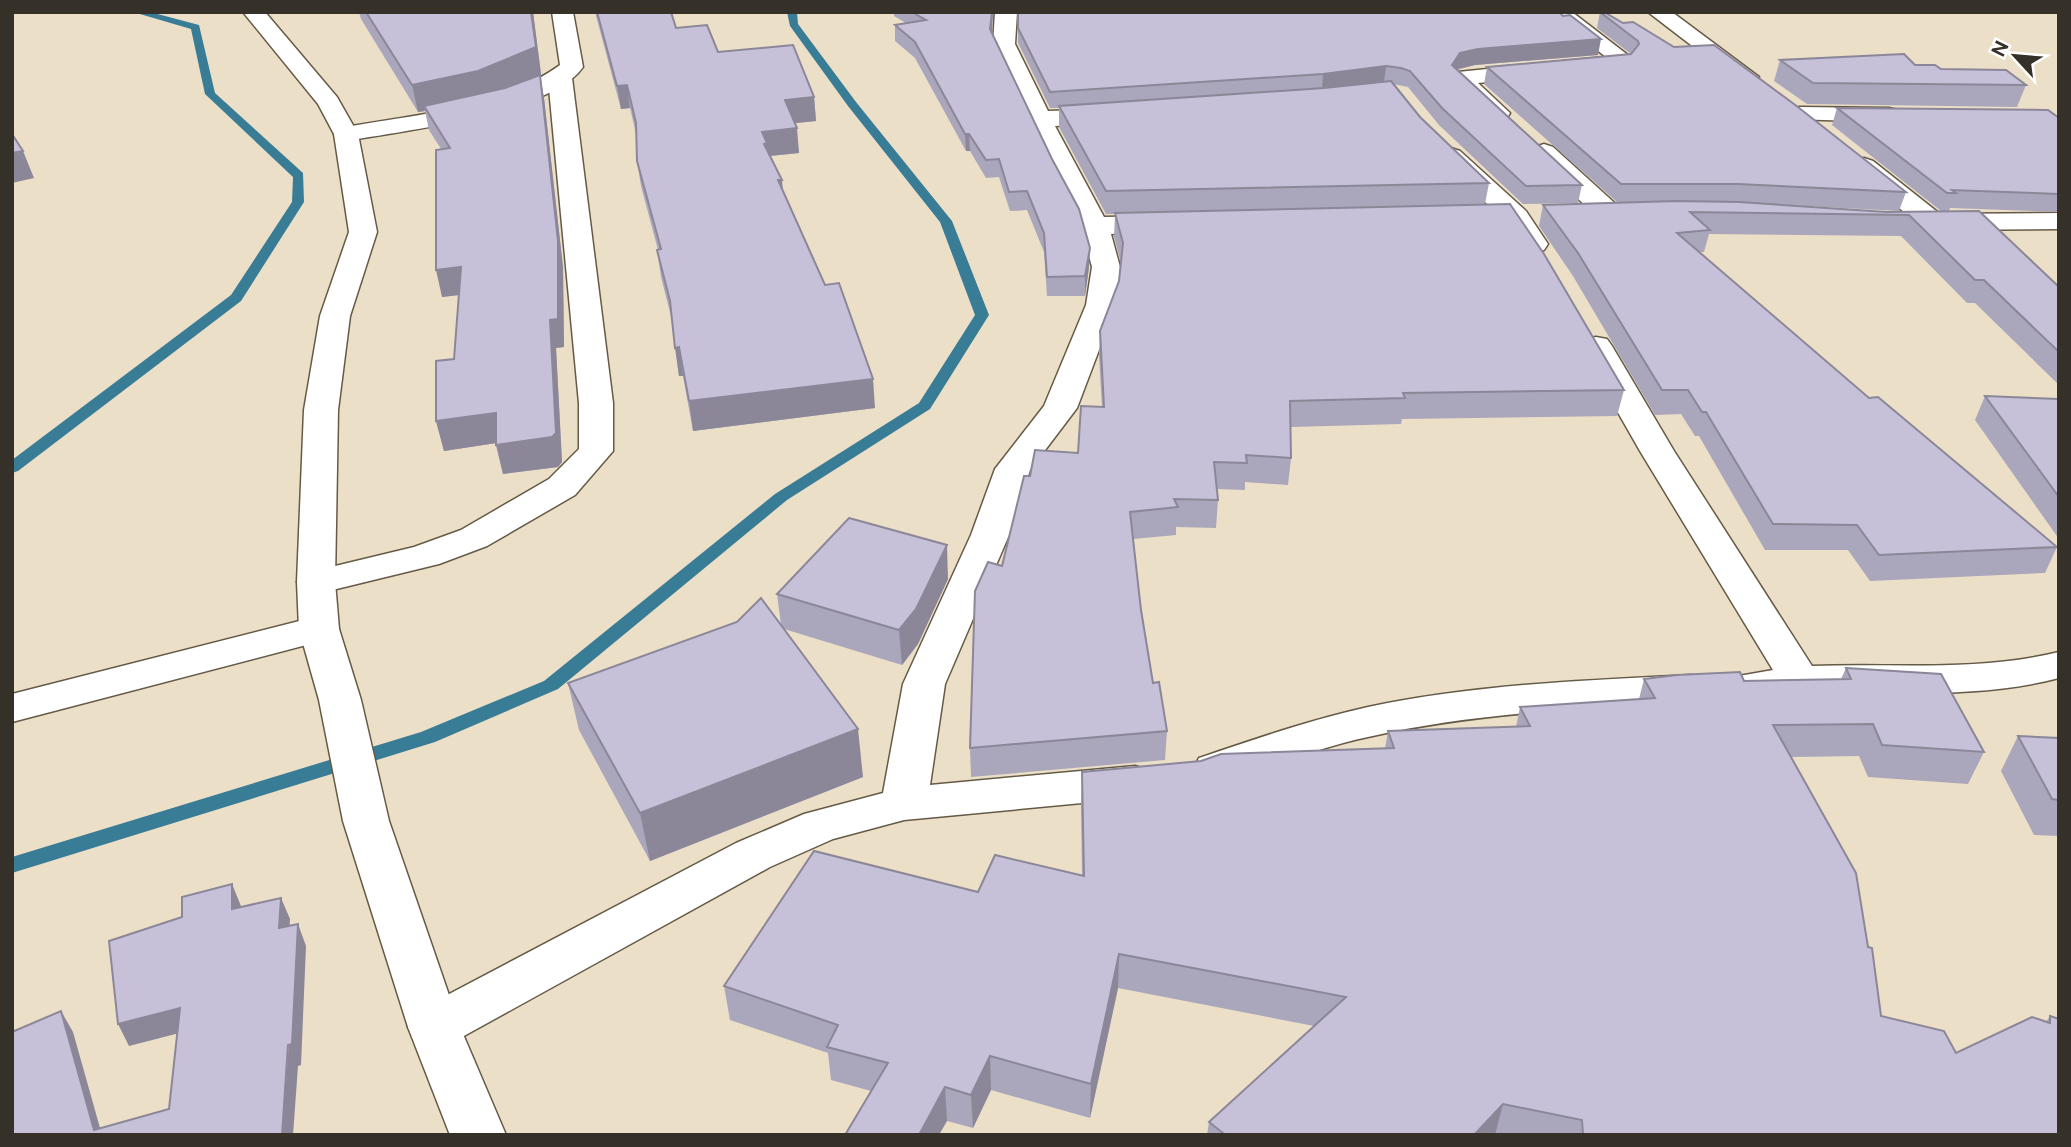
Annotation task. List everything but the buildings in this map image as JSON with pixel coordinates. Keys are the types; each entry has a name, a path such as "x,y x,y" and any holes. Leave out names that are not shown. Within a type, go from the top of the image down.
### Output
{"street":[{"path":"253,12 329,102 346,134 363,232 335,316 321,410 316,582 319,629 340,700 366,821 434,1027 478,1135"},
{"path":"346,134 478,107 524,94 561,78 572,67 562,12"},
{"path":"904,804 924,684 990,536 1013,470 1060,408 1101,305 1107,267 1096,226 1066,176 1004,44 1006,12"},
{"path":"1475,218 1621,213 1525,136 1464,81 1466,77 1619,63 1622,59 1558,12"},
{"path":"1658,12 1784,102 1933,222"},
{"path":"316,582 426,556 474,538 562,487 596,451 596,403 561,78"},
{"path":"1784,102 1908,115"},
{"path":"1041,119 1136,114"},
{"path":"1436,140 1543,216 1549,267"},
{"path":"1892,222 2059,221"},
{"path":"1096,226 1187,223"},
{"path":"1582,322 1664,462 1800,680"},
{"path":"13,707 319,629"},
{"path":"434,1027 753,855 820,826 904,804 1198,775 1304,739 1392,717 1496,704 1634,692 1760,686 1800,680 1942,680 2029,674 2059,664"}],"waterway":[{"path":"12,468 236,298 298,202 299,176 210,94 196,27 138,12"},
{"path":"12,865 428,737 551,685 781,497 925,406 982,315 946,221 852,104 793,24 792,12"}]}
